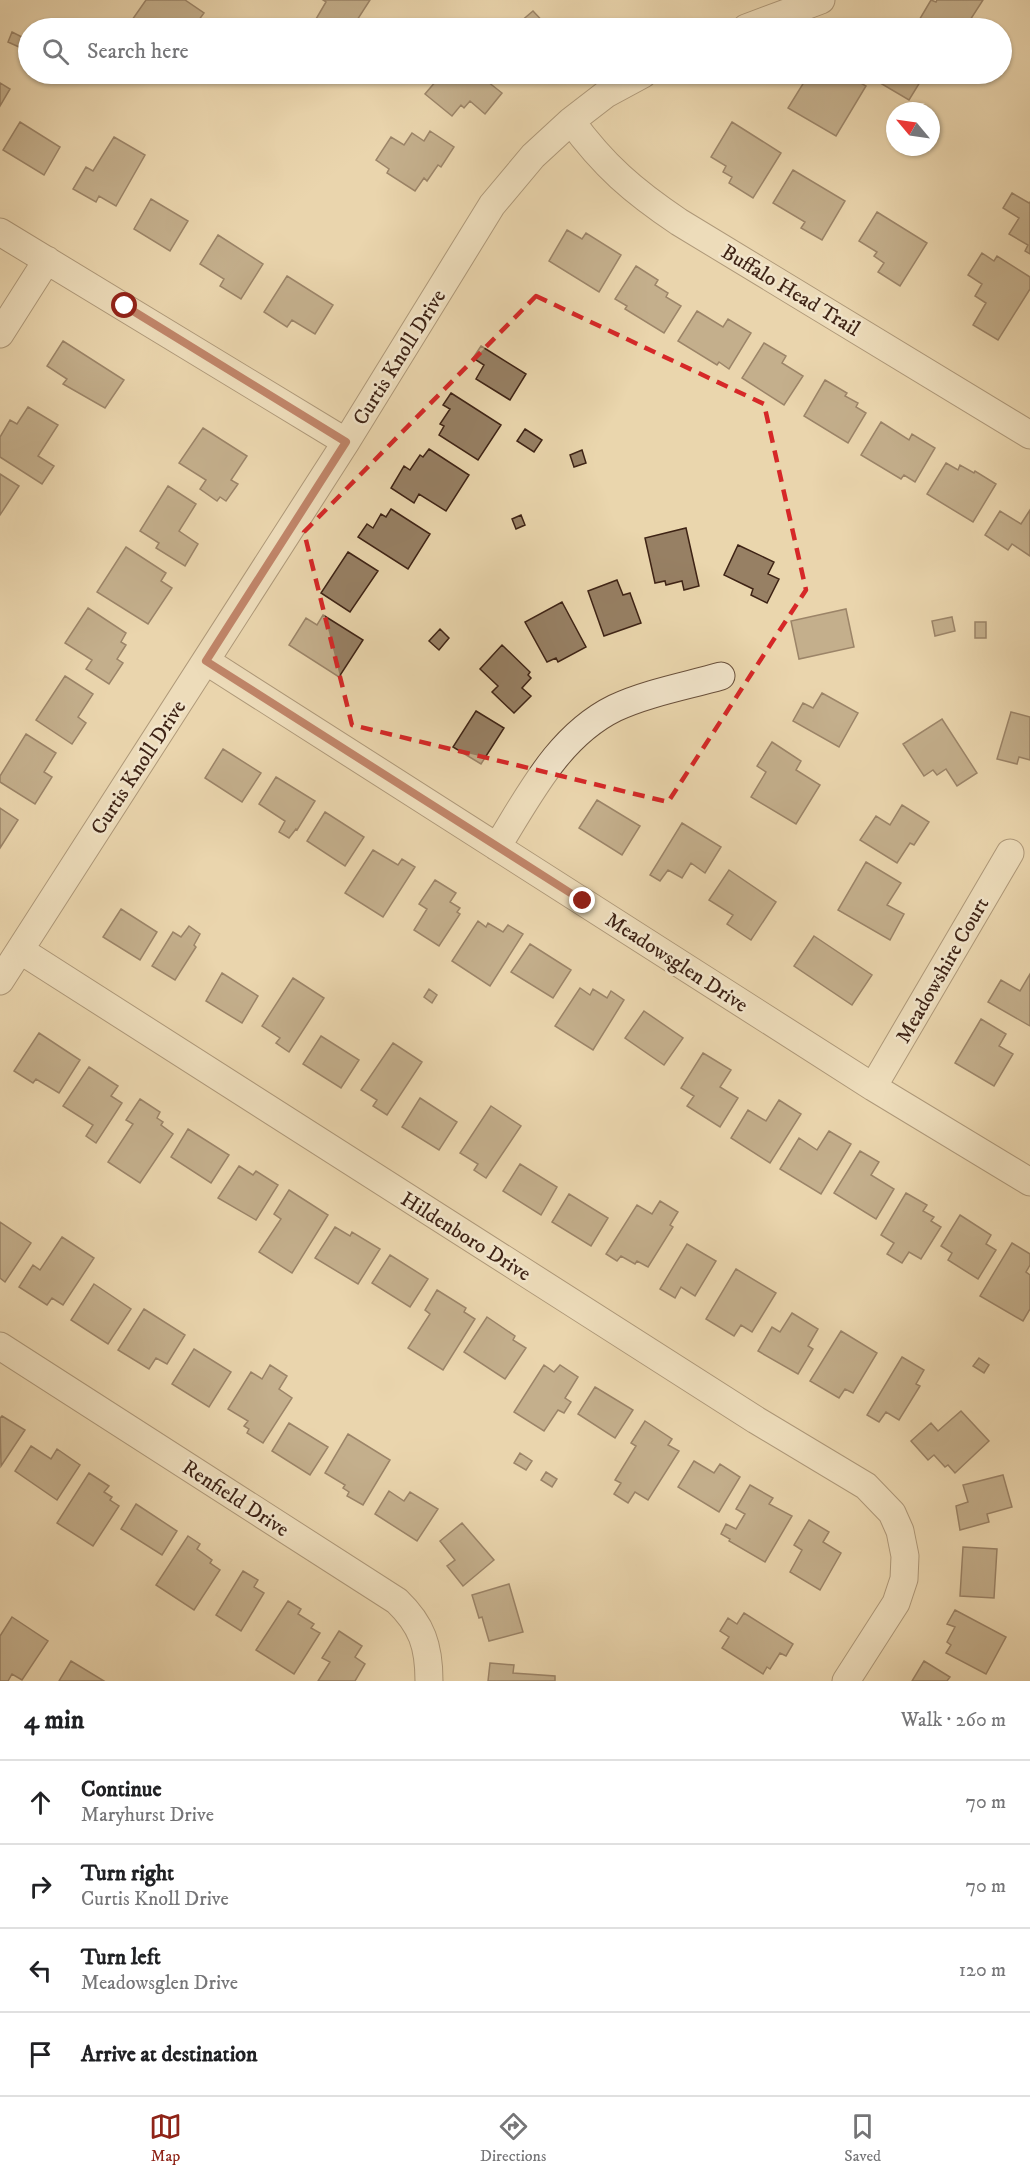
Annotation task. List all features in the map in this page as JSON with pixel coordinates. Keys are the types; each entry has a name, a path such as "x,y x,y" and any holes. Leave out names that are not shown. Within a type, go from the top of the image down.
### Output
{"street":[{"path":"766,18 787,7 822,0"},
{"name":"Curtis Knoll Drive","path":"0,981 346,442 492,205 533,156 571,121 606,94 624,84"},
{"name":"Buffalo Head Trail","path":"571,121 593,150 628,185 679,222 1026,423"},
{"path":"0,232 346,442"},
{"path":"0,334 47,260"},
{"name":"Meadowsglen Drive","path":"206,661 873,1087 1030,1182"},
{"path":"497,847 548,767 580,731 620,706 650,695 721,676"},
{"name":"Meadowshire Court","path":"873,1087 1010,853"},
{"name":"Hildenboro Drive","path":"20,950 756,1420 851,1476 880,1499 892,1513 900,1531 905,1557 904,1580 896,1603 846,1681"},
{"name":"Renfield Drive","path":"0,1346 397,1601 412,1615 423,1637 428,1657 429,1681"}],"highlighted area":[{"path":"536,296 764,404 806,590 668,802 352,725 304,532"}],"building":[{"path":"146,0 185,0 204,13 200,18 133,18"},
{"path":"323,0 370,0 358,18 317,18 326,2"},
{"path":"931,0 936,2 937,0 983,0 971,18 920,18"},
{"path":"533,11 540,18 525,18"},
{"path":"12,32 18,35 18,47 8,42"},
{"path":"0,83 10,89 0,106"},
{"path":"434,84 491,84 502,93 485,114 470,101 464,108 461,105 452,116 425,94"},
{"path":"803,84 862,84 866,86 836,136 788,108"},
{"path":"882,84 919,84 909,100"},
{"path":"20,122 60,147 44,175 3,150"},
{"path":"732,122 781,153 753,198 729,183 732,177 723,172 726,166 711,157"},
{"path":"430,131 454,147 441,167 438,165 427,181 424,178 415,191 387,173 389,169 376,160 391,137 404,145 412,133 424,141"},
{"path":"114,137 145,155 116,206 99,196 96,202 73,189 86,167 93,171"},
{"path":"793,170 845,201 822,240 801,228 805,222 773,203"},
{"path":"1012,193 1030,202 1030,254 1025,251 1028,245 1009,234 1019,218 1003,208"},
{"path":"151,199 188,221 170,251 134,229"},
{"path":"877,212 927,243 900,286 878,272 884,263 874,256 877,252 859,241"},
{"path":"567,230 582,239 586,233 621,255 599,292 549,261"},
{"path":"218,235 263,264 241,299 220,286 224,279 200,264"},
{"path":"982,253 994,261 997,256 1030,277 1030,289 998,340 973,325 986,303 975,296 982,284 968,275"},
{"path":"636,266 658,280 655,285 668,293 666,297 681,306 664,333 625,309 627,306 615,299"},
{"path":"287,276 333,305 315,334 292,320 287,327 264,312"},
{"path":"697,311 723,327 728,319 751,333 729,369 719,362 717,365 678,341"},
{"path":"63,341 124,380 105,408 63,384 67,379 47,366"},
{"path":"764,343 786,356 782,363 803,376 784,405 742,378"},
{"path":"481,346 526,374 510,400 476,379 484,365 473,358"},
{"path":"825,380 847,393 845,396 858,403 856,407 866,413 848,443 804,416"},
{"path":"451,393 501,425 478,460 439,435 444,426 440,424 450,409 443,405"},
{"path":"28,407 58,425 38,456 54,466 42,484 0,457 0,437 10,420 17,424"},
{"path":"881,422 909,440 912,434 935,448 915,482 904,475 901,479 861,455"},
{"path":"203,428 247,456 231,480 238,484 226,501 220,497 217,501 200,489 206,480 179,463"},
{"path":"525,429 542,440 534,452 517,441"},
{"path":"429,449 469,475 446,511 419,494 414,503 391,488 404,466 410,470 420,455 423,457"},
{"path":"582,450 586,463 574,467 570,455"},
{"path":"946,463 958,470 960,465 974,473 975,471 996,484 973,522 927,494"},
{"path":"0,474 19,486 0,515"},
{"path":"168,486 196,504 179,531 198,544 185,566 156,548 159,543 140,531"},
{"path":"391,509 430,534 408,569 358,537 367,524 373,528 381,514 386,517"},
{"path":"1030,510 1030,556 1012,544 1008,550 985,535 1000,511 1021,524"},
{"path":"521,515 525,525 516,529 512,519"},
{"path":"686,528 699,586 684,590 682,581 666,585 665,581 655,583 645,538"},
{"path":"738,545 774,562 768,574 779,579 767,603 751,595 753,589 724,575"},
{"path":"126,547 166,573 161,581 172,588 148,624 97,592"},
{"path":"348,552 378,571 350,612 321,593"},
{"path":"617,580 623,595 630,593 641,623 604,636 588,591"},
{"path":"562,602 586,647 558,662 556,658 547,662 525,622"},
{"path":"88,608 126,633 121,642 126,645 117,659 123,663 109,684 86,669 92,660 65,643"},
{"path":"846,609 854,647 799,659 791,621"},
{"path":"323,615 363,640 339,677 289,645 306,618 317,625"},
{"path":"952,617 955,631 935,636 932,621"},
{"path":"975,622 986,622 986,638 975,638"},
{"path":"440,629 449,638 439,650 429,641"},
{"path":"502,645 530,672 528,675 531,678 522,688 531,696 514,713 492,692 498,686 480,669"},
{"path":"65,676 93,694 78,717 86,723 72,744 36,720"},
{"path":"822,693 858,713 839,747 793,721 803,703 813,708"},
{"path":"476,711 504,728 481,764 453,747"},
{"path":"1011,712 1030,717 1030,760 1019,757 1017,764 997,759"},
{"path":"942,719 977,773 957,786 946,769 937,775 933,770 924,776 903,744"},
{"path":"26,734 56,753 44,772 52,777 35,804 0,782 0,776"},
{"path":"772,742 801,761 796,770 820,785 796,824 751,797 766,772 757,766"},
{"path":"223,749 261,773 242,802 205,778"},
{"path":"276,777 315,801 297,830 289,838 279,832 285,821 259,804"},
{"path":"597,800 640,826 622,855 579,828"},
{"path":"902,805 929,822 914,845 910,843 897,863 860,840 876,816 890,825"},
{"path":"0,808 18,820 0,848"},
{"path":"325,812 364,837 345,866 307,841"},
{"path":"682,823 721,847 705,873 691,863 682,878 668,870 660,881 650,875"},
{"path":"373,850 398,865 402,859 415,867 383,917 345,893"},
{"path":"866,862 901,883 887,905 904,914 890,940 838,910"},
{"path":"729,870 776,902 751,940 727,924 733,915 709,900"},
{"path":"435,880 456,893 450,902 460,908 457,912 460,914 439,946 414,930 427,909 419,904"},
{"path":"121,909 157,932 140,960 103,937"},
{"path":"478,921 486,927 488,923 503,932 508,925 523,934 490,986 452,961"},
{"path":"189,926 200,934 194,945 196,947 175,980 152,966 173,932 181,937"},
{"path":"814,936 872,975 852,1005 794,966"},
{"path":"530,944 571,970 553,998 511,972"},
{"path":"222,973 258,996 242,1023 206,1001"},
{"path":"1030,974 1030,1026 988,1002 1001,980 1020,991"},
{"path":"293,978 324,998 289,1052 276,1043 280,1038 262,1026"},
{"path":"580,988 590,995 593,989 607,998 611,991 624,1000 593,1050 555,1026"},
{"path":"429,989 437,995 432,1003 424,997"},
{"path":"644,1011 683,1038 664,1065 625,1038"},
{"path":"981,1019 1006,1034 999,1046 1013,1054 994,1086 955,1063"},
{"path":"39,1033 80,1060 59,1093 36,1079 33,1083 14,1071"},
{"path":"321,1036 359,1060 341,1088 303,1064"},
{"path":"393,1043 422,1062 387,1115 373,1106 377,1100 361,1090"},
{"path":"703,1053 731,1070 720,1087 738,1098 720,1127 687,1106 694,1096 681,1088"},
{"path":"89,1067 118,1086 111,1096 122,1103 96,1143 86,1136 93,1125 63,1106"},
{"path":"420,1098 457,1122 439,1150 402,1127"},
{"path":"140,1099 160,1112 157,1118 163,1122 161,1125 173,1134 140,1183 108,1162 133,1124 126,1120"},
{"path":"779,1100 801,1114 770,1163 731,1138 748,1110 766,1121"},
{"path":"491,1106 521,1126 486,1178 474,1170 478,1164 460,1153"},
{"path":"188,1129 229,1155 211,1183 171,1157"},
{"path":"829,1131 851,1144 821,1194 780,1169 799,1138 817,1150"},
{"path":"860,1151 879,1162 871,1175 894,1189 876,1219 834,1193"},
{"path":"520,1164 557,1187 541,1215 503,1191"},
{"path":"239,1166 253,1175 256,1171 278,1185 256,1220 218,1198"},
{"path":"289,1190 328,1215 292,1273 259,1252 281,1219 274,1214"},
{"path":"906,1193 927,1205 923,1211 934,1217 931,1221 941,1227 921,1259 909,1252 902,1263 887,1254 894,1243 881,1235"},
{"path":"569,1194 608,1218 591,1246 552,1222"},
{"path":"660,1201 678,1212 670,1225 673,1227 648,1267 637,1261 635,1264 621,1256 617,1261 606,1254 637,1205 652,1214"},
{"path":"960,1215 991,1235 986,1244 996,1250 978,1279 948,1260 952,1253 941,1246"},
{"path":"0,1222 31,1243 5,1282 0,1278"},
{"path":"335,1227 350,1236 352,1232 380,1249 358,1284 315,1258"},
{"path":"62,1237 94,1258 63,1305 52,1298 47,1305 19,1287 33,1265 40,1270"},
{"path":"1012,1243 1030,1254 1030,1265 1026,1272 1030,1275 1030,1309 1023,1321 980,1296"},
{"path":"687,1244 716,1261 695,1296 681,1287 675,1298 660,1289"},
{"path":"390,1255 428,1279 410,1307 372,1283"},
{"path":"736,1269 776,1293 752,1332 741,1325 734,1336 706,1319"},
{"path":"94,1284 131,1309 108,1344 71,1320"},
{"path":"437,1290 466,1308 464,1312 475,1319 443,1370 408,1348 430,1314 425,1310"},
{"path":"144,1309 185,1335 167,1364 156,1358 149,1369 118,1350"},
{"path":"792,1313 818,1329 808,1346 813,1349 798,1374 758,1351 772,1327 780,1332"},
{"path":"487,1317 515,1336 513,1340 526,1348 505,1379 464,1352"},
{"path":"841,1331 877,1353 853,1393 845,1389 839,1398 810,1381"},
{"path":"194,1349 231,1372 209,1407 172,1384"},
{"path":"902,1357 924,1370 916,1384 920,1386 899,1420 886,1412 879,1422 867,1415"},
{"path":"979,1358 989,1365 984,1373 973,1366"},
{"path":"270,1365 287,1376 279,1389 292,1398 263,1443 247,1433 249,1429 244,1426 248,1421 228,1409 251,1372 262,1379"},
{"path":"544,1365 554,1372 560,1365 578,1377 565,1398 571,1402 564,1413 558,1410 544,1431 514,1412"},
{"path":"595,1387 633,1410 615,1438 578,1414"},
{"path":"961,1411 989,1441 955,1473 948,1465 945,1467 934,1455 928,1460 911,1441 931,1423 938,1431"},
{"path":"2,1416 25,1430 1,1466 0,1418"},
{"path":"645,1421 672,1439 668,1445 679,1451 648,1500 635,1492 628,1503 614,1494 621,1483 615,1480 636,1446 631,1443"},
{"path":"289,1423 328,1447 310,1475 272,1451"},
{"path":"348,1434 390,1460 363,1505 347,1496 349,1492 343,1488 345,1485 325,1473"},
{"path":"31,1446 51,1459 57,1449 80,1465 57,1500 15,1471"},
{"path":"520,1453 532,1461 526,1470 514,1463"},
{"path":"694,1461 714,1473 720,1464 740,1477 719,1512 678,1487"},
{"path":"546,1472 557,1479 552,1487 541,1480"},
{"path":"89,1473 109,1486 104,1492 112,1497 110,1500 119,1506 93,1546 57,1523"},
{"path":"1003,1475 1012,1507 987,1514 989,1522 960,1530 956,1506 968,1502 963,1485"},
{"path":"750,1485 773,1498 769,1504 792,1516 765,1562 721,1534 726,1524 736,1529 745,1514 736,1509"},
{"path":"389,1491 404,1501 410,1492 438,1509 417,1541 375,1514"},
{"path":"136,1504 177,1531 162,1555 121,1529"},
{"path":"809,1520 829,1532 823,1542 841,1553 820,1590 790,1572 802,1550 794,1545"},
{"path":"462,1523 494,1560 463,1586 447,1566 455,1560 440,1541"},
{"path":"188,1536 200,1544 197,1549 212,1560 210,1563 220,1570 194,1610 156,1585"},
{"path":"963,1547 997,1549 994,1598 960,1596"},
{"path":"243,1571 258,1580 254,1587 264,1593 241,1631 216,1615"},
{"path":"509,1584 523,1632 489,1641 472,1595"},
{"path":"288,1601 301,1609 298,1614 314,1624 311,1628 320,1633 294,1674 256,1650"},
{"path":"955,1610 1006,1637 986,1674 946,1653 951,1645 947,1642 955,1627 947,1624"},
{"path":"744,1613 793,1644 786,1656 780,1653 770,1669 767,1667 763,1674 722,1648 729,1637 720,1631 728,1618 737,1624"},
{"path":"12,1617 48,1641 22,1680 12,1674 8,1681 0,1681 0,1636"},
{"path":"339,1631 362,1646 355,1657 365,1664 355,1681 318,1681 330,1662 322,1658"},
{"path":"71,1661 104,1681 59,1681"},
{"path":"924,1661 950,1677 947,1681 912,1681"},
{"path":"490,1663 514,1665 513,1673 555,1676 555,1681 488,1681"}],"route":[{"path":"125,306 346,442 206,661 583,901"}]}
